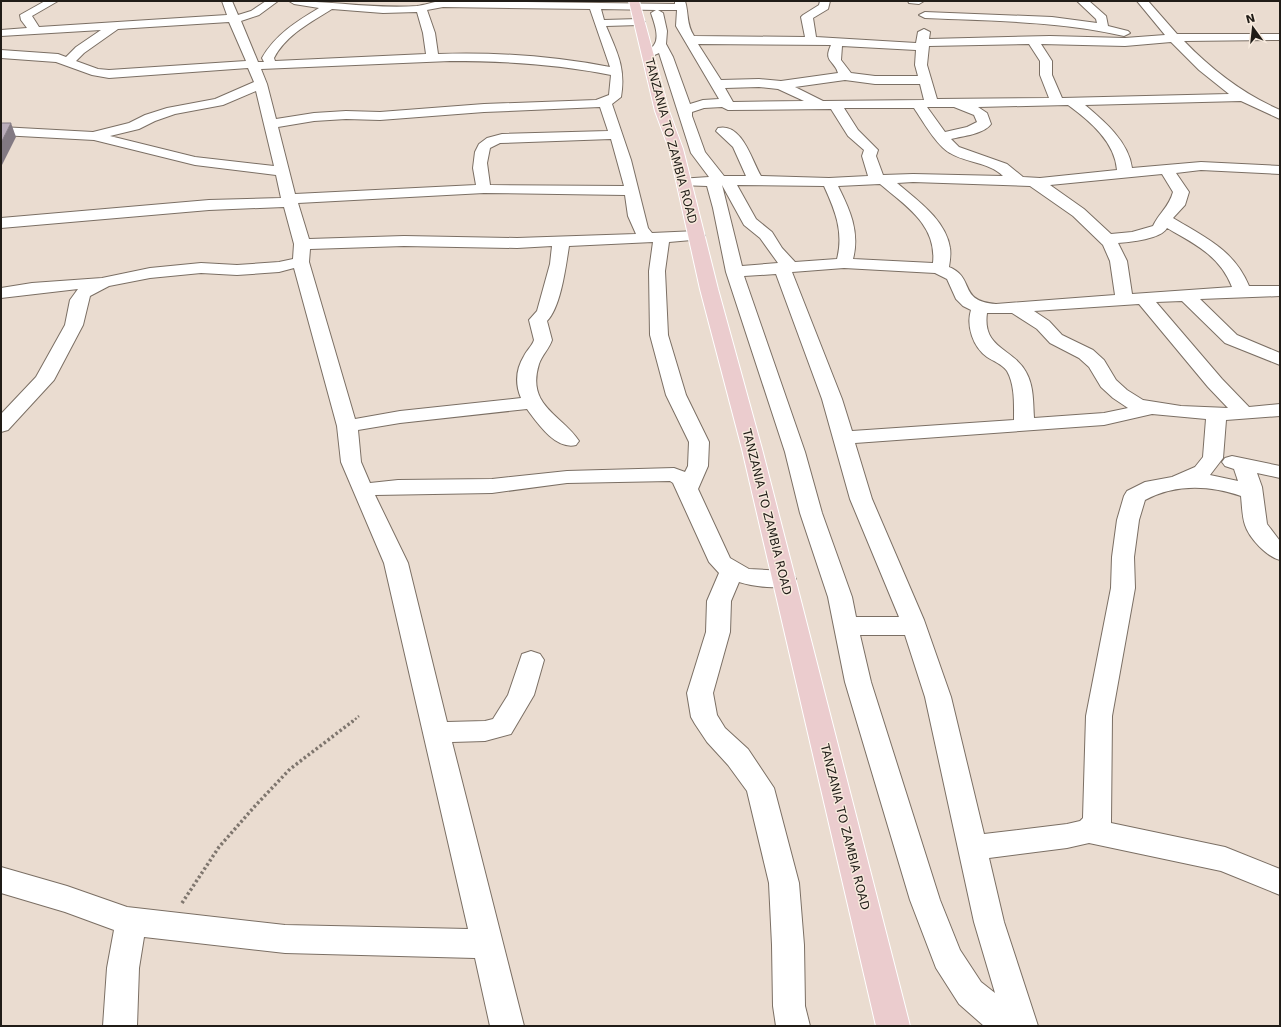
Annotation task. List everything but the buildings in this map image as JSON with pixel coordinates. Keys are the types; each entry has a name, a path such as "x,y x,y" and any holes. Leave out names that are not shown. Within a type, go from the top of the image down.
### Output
{"highway":[{"name":"TANZANIA TO ZAMBIA ROAD","path":"645,8 656,46 662,111 676,149 784,579 891,1025"}],"street":[{"path":"52,1 26,15 27,20 37,30 43,33 49,43 64,60"},
{"path":"1,33 231,13 255,13 273,1"},
{"path":"294,1 402,10 421,9 443,4 597,3 611,6 681,9 682,26 693,41 730,104 734,117 732,125 709,134 698,153 750,222 766,235 787,268 798,314 832,399 861,499 914,626 938,697 989,922 1021,1026"},
{"path":"402,10 410,1"},
{"path":"811,40 807,17 824,7 825,1"},
{"path":"1142,1 1173,38 1222,82 1244,97 1268,110 1280,114"},
{"path":"918,2 925,15 921,66 930,99"},
{"path":"918,2 984,16"},
{"path":"271,124 314,117 346,115 380,116 484,108 581,105 605,102 615,97 616,62 600,23 597,3"},
{"path":"94,136 134,126 150,118 172,111 218,102 260,70 270,52 290,32 332,4"},
{"path":"600,23 645,8"},
{"path":"421,9 429,33 433,58"},
{"path":"1077,10 1103,28 1157,39"},
{"path":"925,15 984,16 1077,10 1102,18 1103,28"},
{"path":"231,13 260,70 301,254 347,426 351,462 362,490 396,563 508,1026"},
{"path":"64,60 117,24"},
{"path":"656,46 677,41 739,39 811,40 922,45 1033,41 1125,42 1173,38 1280,38"},
{"path":"1033,41 1046,61 1046,75 1064,101 1098,123 1119,149 1126,164 1125,173"},
{"path":"838,42 833,52 834,58 844,71 845,76"},
{"path":"656,46 683,69 708,68"},
{"path":"1,54 64,60 96,72 109,74 202,69 260,70 433,58 525,59 569,63 616,72"},
{"path":"683,69 685,116 709,134 736,139 741,146 750,172 756,180"},
{"path":"717,84 759,83 781,85 845,76 925,80"},
{"path":"901,80 900,84 905,90 930,99 955,103 1244,97"},
{"path":"781,85 819,104"},
{"path":"685,110 703,104 917,103 930,99"},
{"path":"605,102 632,191 636,218 641,231 655,239"},
{"path":"917,103 941,137 954,150 1002,167 1010,175 1027,182 1070,206 1108,239 1116,252 1124,299"},
{"path":"941,137 971,130 984,124 982,113 955,103"},
{"path":"836,104 844,123 858,138 866,143 871,150 869,156 881,180 912,203 932,226 942,248 941,269"},
{"path":"1,131 94,136 195,162 283,171"},
{"path":"484,189 479,171 484,147 490,142 502,138 616,136"},
{"path":"684,182 756,180 829,182 940,178 1027,182 1200,166 1280,170"},
{"path":"1108,239 1148,234 1159,229 1164,219 1177,205 1181,192 1166,169"},
{"path":"720,181 721,208 734,272 795,452 811,513 840,596 858,682 925,900 947,958 970,993 1009,1026"},
{"path":"829,182 842,207 849,238 844,263"},
{"path":"1,223 209,205 484,189 632,191"},
{"path":"1164,219 1212,250 1228,263 1237,277 1243,292"},
{"path":"1,293 32,288 104,282 150,273 201,268 237,270 279,267 301,254 404,240 517,243 655,239 697,236"},
{"path":"655,239 659,335 676,395 699,442 698,466 687,489"},
{"path":"561,242 558,264 545,313 538,320 544,336 544,343 531,360 526,374 526,388 532,403 550,424 569,441"},
{"path":"734,272 844,263 919,266 941,269 948,272 956,279 962,298 980,308 996,309 1186,295 1280,291"},
{"path":"1,426 44,380 74,325 79,300 83,292 104,282"},
{"path":"1186,295 1231,339 1280,359"},
{"path":"1143,298 1215,383 1244,413"},
{"path":"980,308 976,319 985,347 1010,364 1017,371 1021,387 1024,426"},
{"path":"1016,308 1043,325 1056,339 1086,354 1097,364 1108,383 1120,394 1136,404 1181,412 1244,413 1280,410"},
{"path":"347,426 400,417 532,403"},
{"path":"844,438 957,428 1024,426 1104,419 1152,408"},
{"path":"1182,481 1202,472 1213,458 1217,413"},
{"path":"1213,458 1280,472"},
{"path":"1243,464 1252,492 1256,525 1270,544 1280,553"},
{"path":"362,490 398,487 492,486 567,477 662,473 674,474 682,479 721,562 731,572 746,577 784,579"},
{"path":"1089,831 1097,822 1099,716 1123,588 1123,557 1128,520 1135,496 1153,487 1182,481 1204,480 1225,483 1252,492"},
{"path":"731,572 719,601 718,632 700,694 704,717 716,735 738,757 760,788 784,883 788,945 789,1006 793,1026"},
{"path":"846,626 914,626"},
{"path":"436,732 485,731 502,727 517,706 525,685 531,660"},
{"path":"972,848 1067,836 1089,831 1225,859 1280,882"},
{"path":"1,880 66,899 131,922 285,939 487,944"},
{"path":"120,1026 123,968 131,922"}],"path":[{"path":"165,926 219,847 255,806 290,769 359,716"}]}
